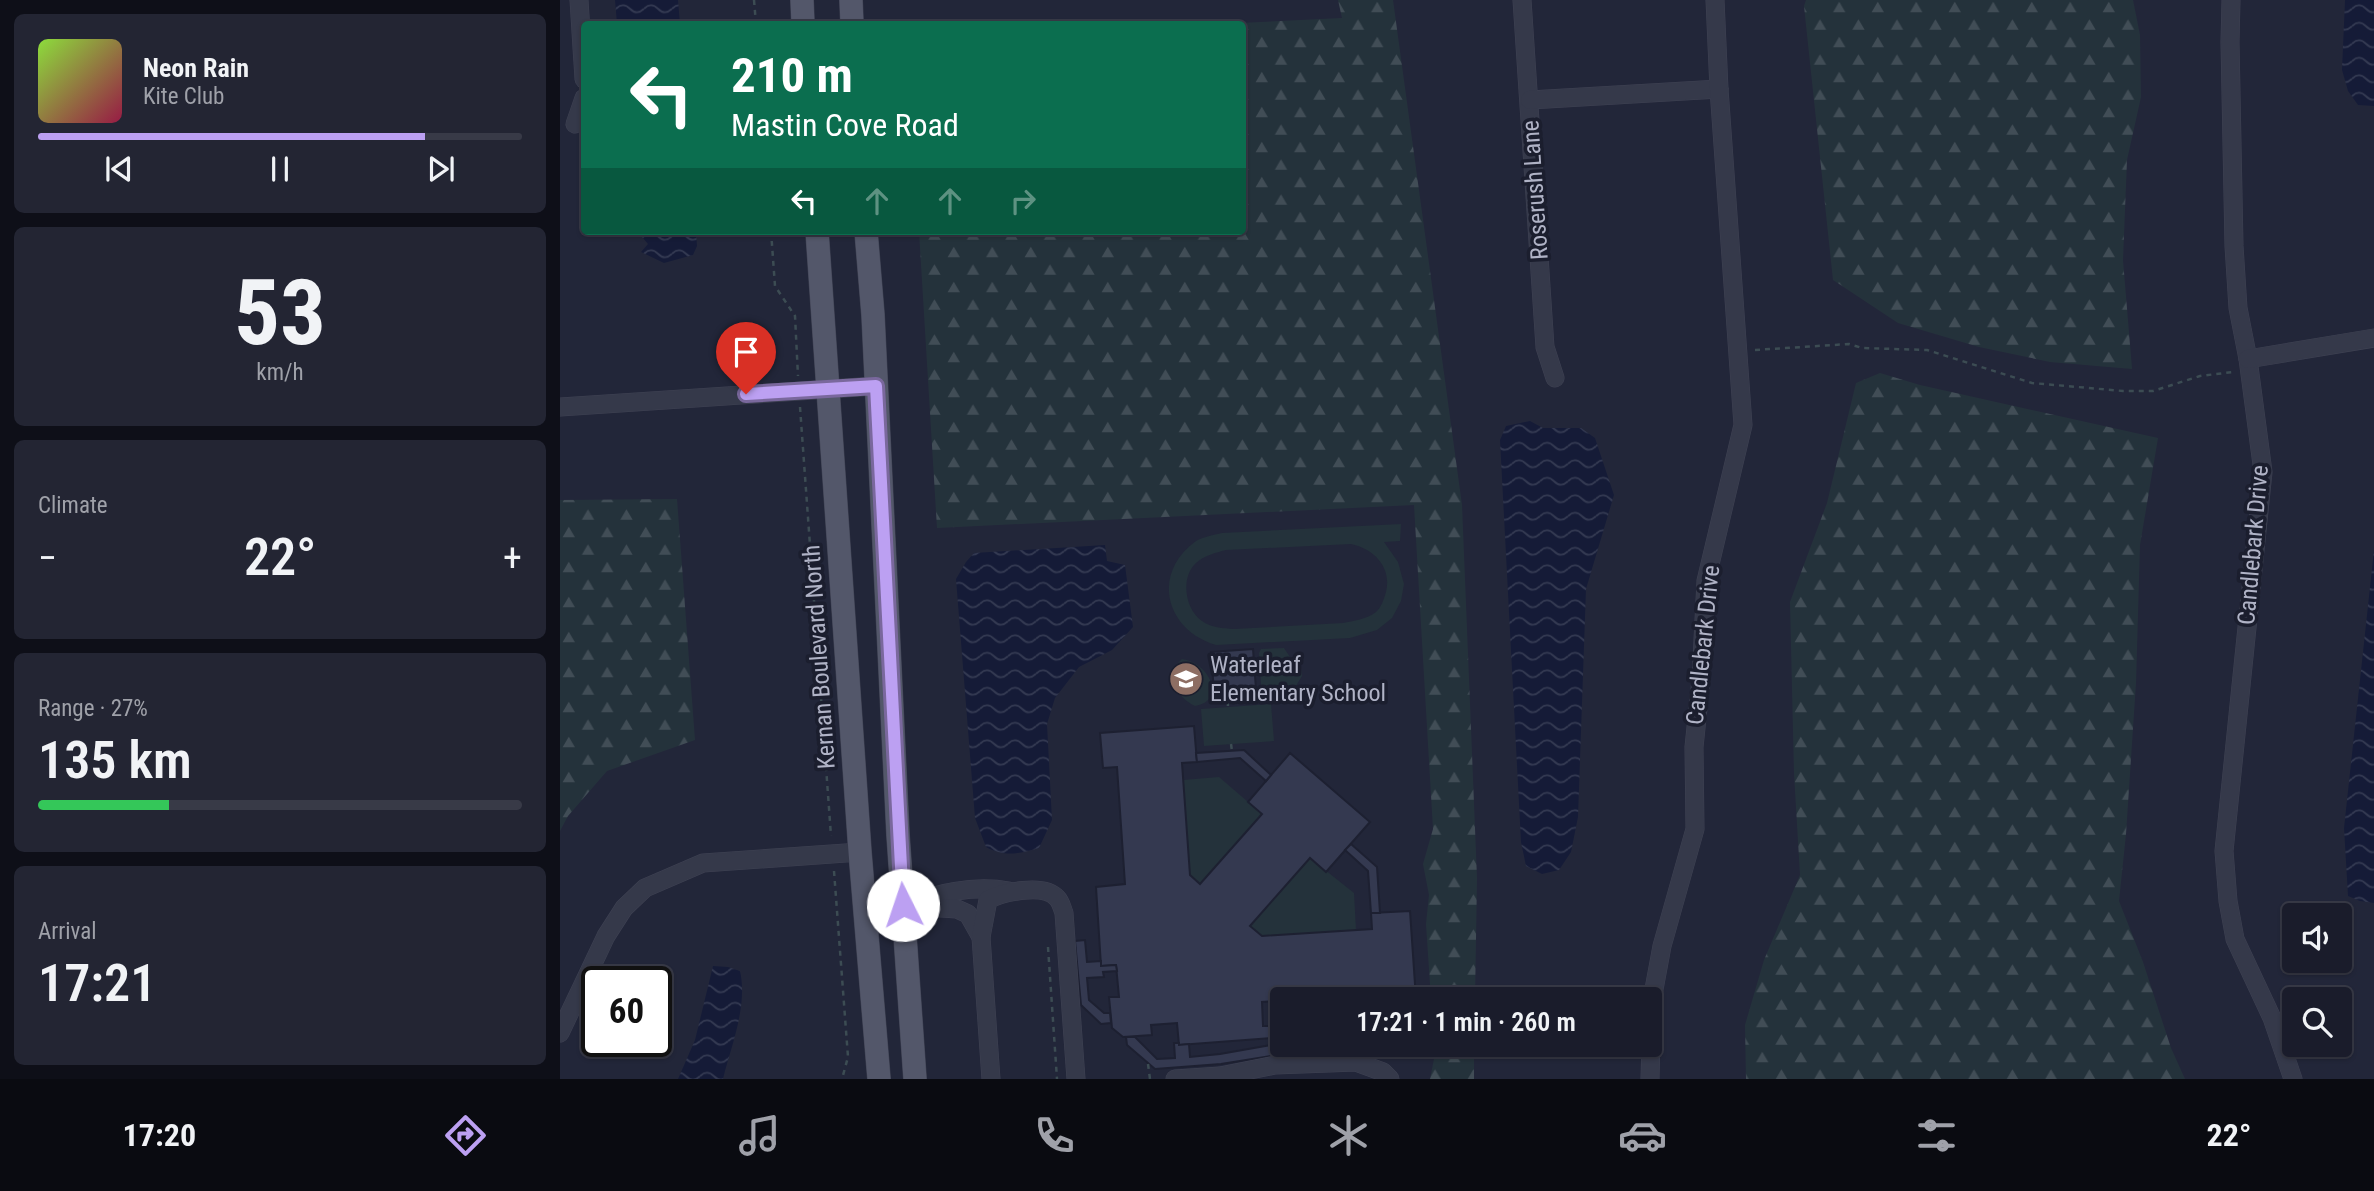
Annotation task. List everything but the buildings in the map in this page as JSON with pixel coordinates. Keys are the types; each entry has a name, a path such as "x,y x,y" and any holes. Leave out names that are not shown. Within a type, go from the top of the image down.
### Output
{"main road":[{"path":"802,0 803,21"},
{"path":"851,0 852,21"},
{"name":"Kernan Boulevard North","path":"817,235 826,388 879,1079"},
{"path":"866,235 915,1079"}],"street":[{"path":"579,0 581,32"},
{"name":"Roserush Lane","path":"1522,0 1545,347 1555,378"},
{"name":"Candlebark Drive","path":"1650,1079 1652,1000 1662,946 1695,829 1694,747 1706,581 1744,425 1715,0"},
{"name":"Candlebark Drive","path":"2231,0 2234,246 2238,308 2248,359 2263,472 2224,851 2228,901 2235,939 2272,1018 2293,1079"},
{"path":"1530,100 1719,89"},
{"path":"575,124 581,107"},
{"path":"2248,359 2374,338"},
{"path":"560,407 876,386"},
{"path":"560,1033 606,936 624,908 645,888 703,863 860,852"},
{"path":"903,905 943,892 990,887 1011,891 1037,890 1051,893 1059,900 1064,914 1076,1079"},
{"path":"991,1079 981,937 988,900 1011,891"},
{"path":"903,905 957,909 968,914 981,937"},
{"path":"1175,1079 1220,1076 1275,1065 1356,1062 1382,1072 1390,1079"}],"path":[{"path":"754,0 756,21"},
{"path":"771,235 775,286 794,316 848,1057 842,1079"},
{"path":"1738,351 1849,344 1862,348 1927,350 2032,383 2144,392 2200,376 2239,371 2248,359"},
{"path":"1227,691 1228,707"},
{"path":"1210,697 1214,699 1262,695"},
{"path":"1231,744 1232,751"},
{"path":"1048,948 1057,1079"},
{"path":"1148,1063 1150,1079"}],"green space":[{"path":"1338,0 1393,0 1462,505 1477,878 1475,987 1430,987 1426,924 1429,895 1423,864 1433,829 1414,505 937,528 919,235 1246,235 1246,23 1342,18"},
{"path":"1806,0 2133,0 2140,35 2141,97 2127,160 2123,260 2132,369 2050,362 1979,347 1898,323 1833,280 1804,6"},
{"path":"1880,373 1920,385 2158,438 2140,545 2136,683 2119,901 2143,962 2171,1048 2185,1079 1746,1079 1745,1025 1764,960 1800,875 1794,773 1790,602 1827,503 1856,383"},
{"path":"677,499 695,740 607,771 568,816 560,831 560,500"},
{"path":"1401,524 1400,541 1384,542 1398,562 1404,584 1401,601 1392,618 1377,630 1350,638 1216,645 1199,638 1185,627 1175,614 1169,584 1173,569 1182,554 1196,541 1222,533","holes":["1351,544 1359,546 1379,560 1384,567 1387,583 1379,608 1364,618 1343,623 1234,629 1213,626 1202,621 1188,601 1186,585 1191,569 1199,560 1214,553 1226,550"]},
{"path":"1284,648 1294,663 1301,667 1302,676 1288,699 1266,703 1262,700 1259,653 1261,649"},
{"path":"1182,659 1200,667 1211,681 1211,697 1195,706 1182,697 1173,679"},
{"path":"1271,704 1274,741 1204,746 1201,709"},
{"path":"1219,777 1262,814 1200,884 1190,875 1183,780"},
{"path":"1310,858 1354,893 1356,930 1262,936 1250,926"},
{"path":"1474,1057 1474,1079 1430,1079 1434,1059"}],"water":[{"path":"615,0 678,0 680,21 617,21"},
{"path":"2345,0 2374,0 2374,106 2358,105 2348,91 2342,70"},
{"path":"640,235 696,235 697,246 693,255 664,263 641,252 648,244"},
{"path":"1530,421 1543,428 1581,428 1595,438 1614,495 1586,589 1578,817 1571,852 1559,870 1542,874 1526,866 1521,842 1500,440 1506,426"},
{"path":"1105,545 1107,561 1125,565 1133,627 1112,650 1079,667 1055,698 1047,724 1052,820 1039,848 1012,853 993,850 986,847 975,818 956,579 974,553"},
{"path":"2374,550 2374,903 2348,896 2344,828"},
{"path":"713,966 740,971 742,984 740,1012 723,1079 678,1079 695,1040"}],"place":[{"name":"Waterleaf Elementary School","path":"1186,679"}],"route":[{"path":"746,394 876,386 903,905"}]}
